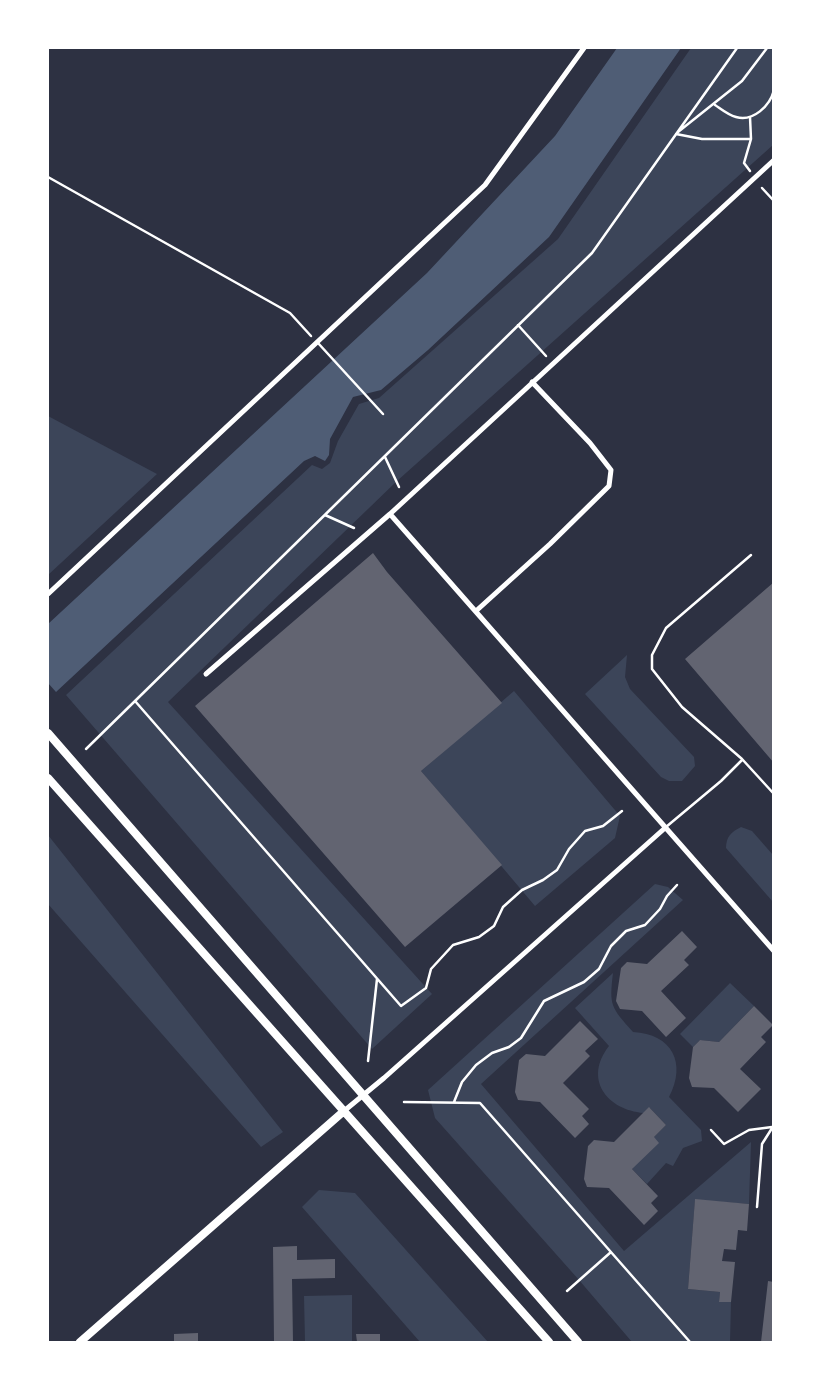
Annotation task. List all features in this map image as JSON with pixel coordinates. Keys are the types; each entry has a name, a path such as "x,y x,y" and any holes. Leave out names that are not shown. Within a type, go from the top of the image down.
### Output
{"main road":[{"path":"48,733 578,1342"},
{"path":"49,780 549,1342"},
{"path":"80,1342 344,1112"}],"street":[{"path":"48,594 486,185 584,48"},
{"path":"206,674 390,514 774,160"},
{"path":"476,611 550,544 609,486 611,470 590,443 532,382"},
{"path":"390,514 774,951"},
{"path":"344,1112 665,828"}],"lane":[{"path":"317,342 383,414"},
{"path":"751,554 666,628 652,655 652,669 682,707 742,759 774,794"},
{"path":"665,828 721,781 742,759"},
{"path":"710,1130 724,1144 749,1130 772,1126"},
{"path":"758,1207 762,1144 772,1126"}],"path":[{"path":"86,749 592,253 736,48"},
{"path":"676,134 742,81 767,48"},
{"path":"773,48 774,52"},
{"path":"715,104 737,118 750,116 768,104 774,90"},
{"path":"750,116 751,139 744,163 750,172"},
{"path":"676,134 702,139 751,139"},
{"path":"48,177 290,313 317,342"},
{"path":"762,188 774,201"},
{"path":"518,325 546,356"},
{"path":"384,456 399,487"},
{"path":"325,515 354,528"},
{"path":"135,701 401,1006 426,988 431,969 453,945 479,937 494,926 503,907 522,890 543,880 557,870 569,849 586,831 603,826 622,811"},
{"path":"454,1102 462,1082 476,1065 492,1053 509,1047 521,1038 544,1001 584,982 599,970 611,946 626,931 645,925 660,910 667,896 677,885"},
{"path":"368,1061 377,979"},
{"path":"404,1102 480,1103 690,1342"},
{"path":"567,1290 611,1252"}],"shaded area":[{"path":"617,48 681,48 549,237 428,350 381,390 353,397 330,439 329,455 325,461 315,456 304,461 56,692 48,683 48,624 427,273 555,136"},
{"path":"691,48 773,48 773,145 397,481 168,702 432,994 372,1049 66,695 312,465 322,469 330,463 338,441 359,404 379,398 558,239"},
{"path":"48,416 157,474 48,575"},
{"path":"627,655 625,677 630,689 694,757 695,766 682,781 669,781 661,777 585,694"},
{"path":"514,691 620,816 615,838 535,906 421,771"},
{"path":"741,827 752,831 773,855 773,902 726,848 730,835"},
{"path":"48,835 283,1132 261,1147 48,904"},
{"path":"655,884 668,887 683,900 481,1084 624,1251 751,1142 749,1204 695,1200 688,1289 720,1292 719,1301 731,1302 730,1342 632,1342 435,1118 428,1090"},
{"path":"613,973 611,993 613,1006 633,1032 658,1038 672,1052 676,1062 676,1073 669,1097 701,1130 702,1141 683,1148 673,1166 666,1163 647,1184 632,1169 654,1137 666,1125 650,1108 644,1113 631,1111 619,1106 603,1091 599,1081 598,1070 609,1046 575,1008"},
{"path":"730,983 754,1006 719,1042 700,1040 693,1047 680,1034"},
{"path":"319,1190 355,1193 488,1342 420,1342 302,1207"},
{"path":"352,1295 352,1342 305,1342 304,1296"}],"building":[{"path":"373,553 387,572 502,703 421,771 502,865 405,947 195,706"},
{"path":"774,582 774,763 685,659"},
{"path":"682,931 697,947 684,960 689,965 661,991 686,1018 666,1037 642,1011 620,1009 616,1001 621,968 627,962 647,964"},
{"path":"754,1006 773,1025 761,1037 766,1042 740,1069 761,1089 738,1112 714,1088 692,1087 689,1078 693,1047 700,1040 719,1042"},
{"path":"580,1021 598,1039 585,1051 590,1056 563,1083 589,1109 582,1116 589,1124 575,1138 540,1102 518,1100 515,1092 519,1060 526,1054 545,1056"},
{"path":"649,1107 666,1125 654,1137 659,1143 632,1169 658,1196 651,1203 658,1211 644,1225 609,1188 587,1187 584,1179 588,1146 594,1140 614,1142"},
{"path":"695,1199 749,1204 747,1231 738,1230 736,1250 724,1249 722,1261 735,1262 731,1302 719,1302 720,1292 688,1289"},
{"path":"297,1246 297,1260 335,1259 335,1278 292,1279 293,1342 274,1342 273,1247"},
{"path":"768,1281 774,1282 774,1342 761,1342"},
{"path":"198,1333 198,1342 174,1342 174,1334"},
{"path":"356,1334 380,1334 380,1342 357,1342"}]}
